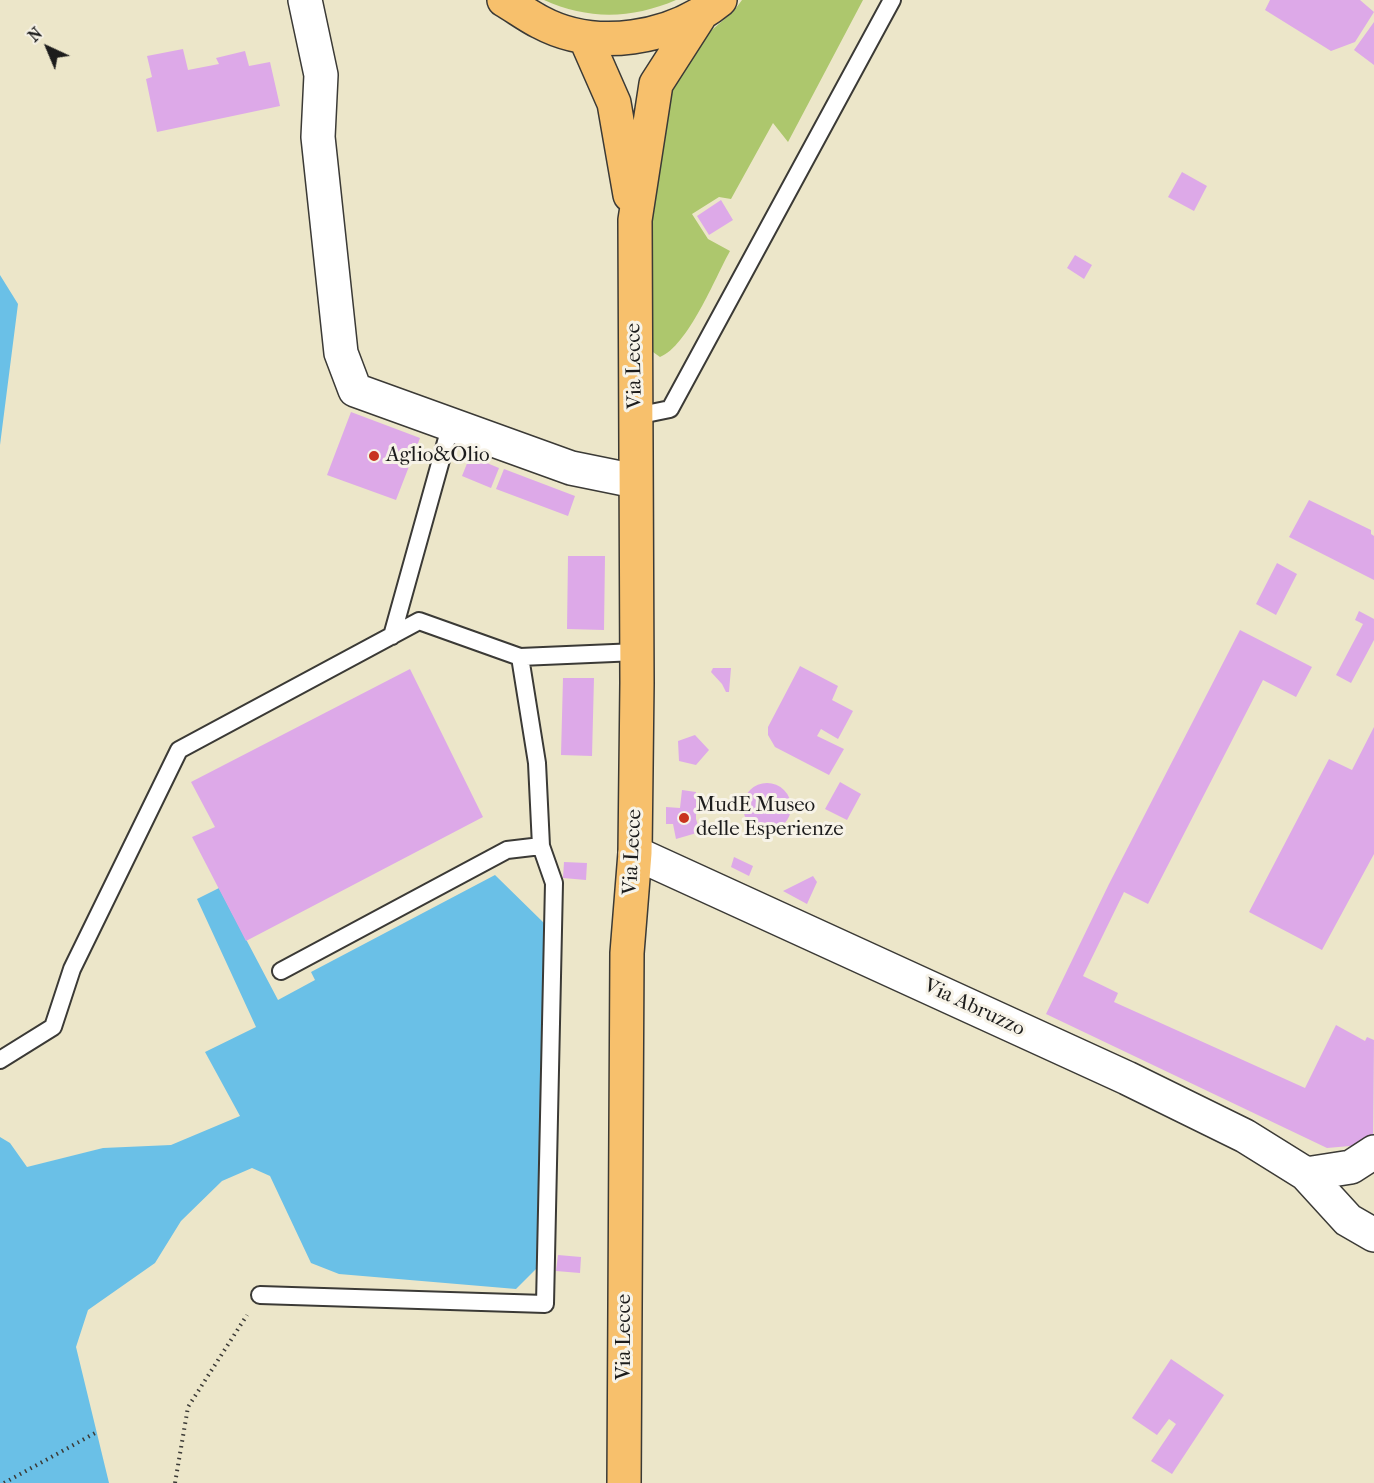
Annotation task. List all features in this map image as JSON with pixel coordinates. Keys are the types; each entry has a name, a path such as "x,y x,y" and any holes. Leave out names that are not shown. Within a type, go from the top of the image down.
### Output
{"main road":[{"path":"504,0 542,24 585,37 644,37 709,8"},
{"name":"Via Lecce","path":"624,1483 627,953 635,853 637,652 635,220 656,84 709,8"},
{"name":"Via Lecce","path":"585,37 614,103 635,220"}],"street":[{"path":"305,0 321,75 318,137 341,353 355,390 571,468 635,481"},
{"name":"Via Abruzzo","path":"635,853 1127,1078 1245,1136 1306,1174 1348,1220 1374,1235"},
{"path":"1306,1174 1351,1167 1374,1152"}],"lane":[{"path":"636,416 670,410 892,0"},
{"path":"392,636 451,424"},
{"path":"0,1060 52,1027 72,969 179,750 418,621 520,657 637,652"},
{"path":"260,1295 545,1304 554,883 542,846 537,764 520,657"},
{"path":"281,970 507,850 542,846"}],"path":[{"path":"175,1483 188,1407 260,1295"},
{"path":"4,1483 97,1432"}],"green space":[{"path":"544,0 676,0 643,11 610,15 577,11"},
{"path":"742,0 863,0 788,142 773,123 731,199 719,197 692,214 708,239 730,251 709,294 681,340 660,357 653,352 648,336 653,209 662,121 675,78 700,40 733,12"}],"water":[{"path":"0,275 18,304 0,445"},
{"path":"495,875 545,924 538,1267 516,1289 339,1274 311,1263 270,1176 252,1168 222,1181 181,1221 155,1263 88,1310 76,1347 109,1483 0,1483 0,1137 10,1143 27,1167 103,1148 171,1145 240,1116 205,1052 256,1027 197,899 219,888 278,1000 315,980 311,972"}],"building":[{"path":"1270,0 1360,0 1374,12 1355,42 1331,51 1265,10"},
{"path":"1374,22 1374,65 1354,50"},
{"path":"183,49 188,70 219,64 216,58 245,51 249,66 270,62 280,106 157,132 146,79 152,77 147,56"},
{"path":"1182,172 1207,186 1194,211 1168,197"},
{"path":"721,200 733,220 709,235 697,216"},
{"path":"1075,255 1092,265 1084,279 1067,268"},
{"name":"Aglio&Olio","path":"351,412 420,438 396,500 327,475"},
{"path":"470,456 499,468 491,488 462,476"},
{"path":"504,469 575,496 568,516 496,489"},
{"path":"1309,500 1371,530 1374,536 1374,580 1289,537"},
{"path":"568,556 605,556 604,630 567,629"},
{"path":"1277,563 1297,574 1276,615 1256,604"},
{"path":"1359,611 1374,619 1374,640 1351,683 1336,675 1363,624 1355,620"},
{"path":"1240,630 1312,667 1296,697 1263,680 1148,904 1124,892 1083,976 1118,993 1114,1002 1305,1088 1336,1025 1365,1041 1367,1037 1374,1040 1373,1144 1327,1148 1046,1014 1109,884"},
{"path":"800,666 838,686 832,700 853,711 838,739 821,729 817,736 844,749 829,775 775,747 768,735 768,727"},
{"path":"713,668 731,668 729,692 726,692 711,672"},
{"path":"410,669 483,817 246,941 192,837 215,827 191,782"},
{"path":"563,678 594,678 592,756 561,755"},
{"path":"1374,727 1374,854 1322,950 1249,912 1329,759 1352,770"},
{"path":"695,735 709,750 696,765 679,761 678,741"},
{"path":"840,782 861,794 847,820 825,809"},
{"path":"762,783 772,783 784,790 791,802 791,812 784,824 772,831 762,831 747,820 743,812 743,802 754,787"},
{"path":"682,790 696,792 696,819 700,832 676,839 673,824 666,824 666,807 680,808"},
{"path":"734,857 753,866 749,876 731,867"},
{"path":"564,862 587,863 586,880 563,878"},
{"path":"813,876 817,882 807,904 783,891"},
{"path":"558,1255 581,1257 580,1273 556,1271"},
{"path":"1171,1359 1224,1395 1172,1474 1151,1461 1176,1424 1169,1419 1157,1435 1132,1418"}],"place":[{"name":"Aglio&Olio","path":"374,456"},
{"name":"MudE Museo delle Esperienze","path":"684,818"}]}
